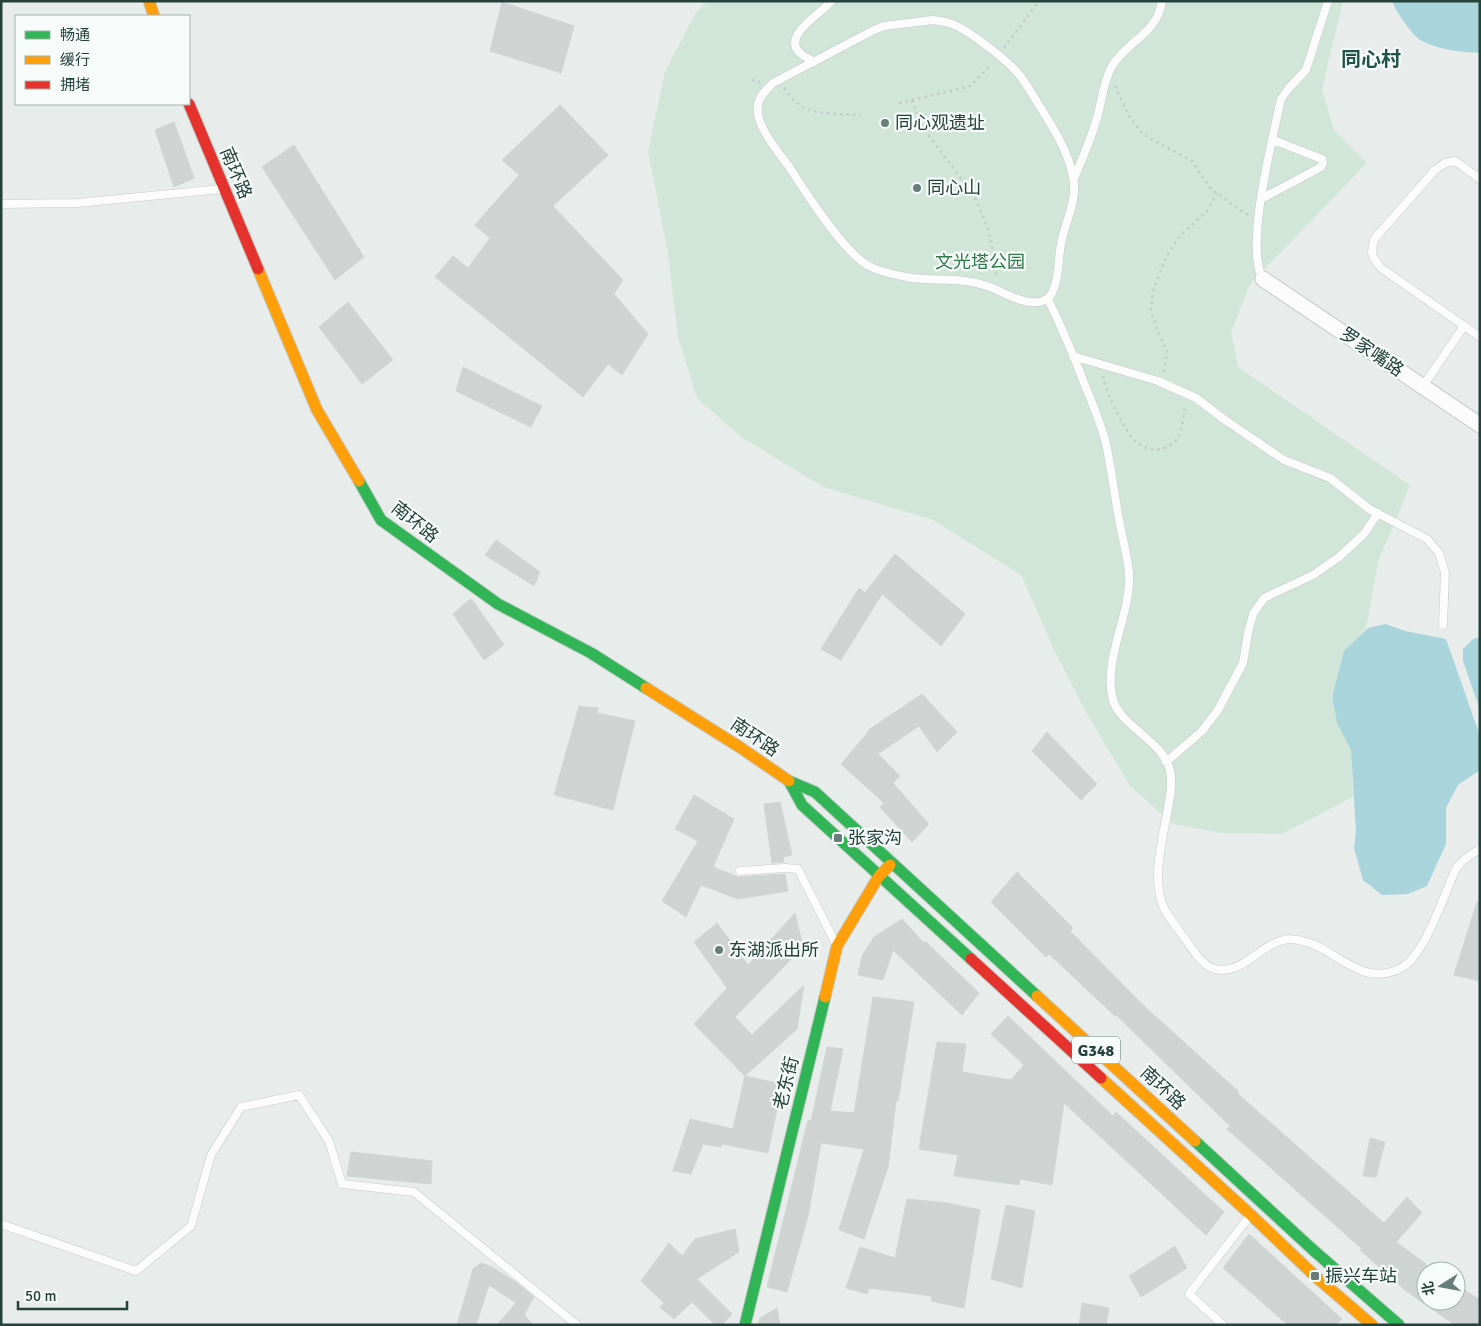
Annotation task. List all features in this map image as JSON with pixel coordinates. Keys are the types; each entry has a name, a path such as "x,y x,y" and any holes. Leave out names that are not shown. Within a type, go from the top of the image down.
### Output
{"main road":[{"path":"149,1 154,15"},
{"name":"南环路","path":"189,105 317,410 381,520 498,604 591,653 741,748 789,781 815,792 1312,1249 1370,1298 1398,1325"},
{"name":"南环路","path":"789,781 802,805 1251,1215 1356,1316 1372,1325"},
{"name":"老东街","path":"745,1325 836,946 879,876 892,864"}],"street":[{"name":"罗家嘴路","path":"1264,279 1480,425"}],"lane":[{"path":"814,62 800,53 796,47 795,38 804,26 830,1"},
{"path":"1074,178 1086,151 1114,63 1155,24 1162,1"},
{"path":"1264,279 1258,267 1258,216 1281,99 1306,70 1328,1"},
{"path":"933,20 955,25 999,55 1020,76 1053,128 1066,152 1074,178 1074,200 1061,243 1054,290 1048,298 1038,302 1021,300 987,286 966,280 909,278 871,267 853,254 807,194 765,132 758,105 762,94 773,83 884,26 933,20"},
{"path":"1261,199 1321,167 1323,163 1322,159 1273,140"},
{"path":"1480,179 1455,161 1445,163 1435,170 1375,238 1371,249 1373,258 1381,268 1480,337"},
{"path":"1,204 77,203 224,189"},
{"path":"1048,298 1092,402 1106,443 1129,572 1128,597 1114,658 1111,682 1113,701 1120,714 1145,736 1162,755 1170,769 1171,787 1159,862 1158,882 1160,898 1165,910 1196,955 1211,968 1225,969 1240,966 1278,941 1290,939 1309,942 1349,966 1367,972 1385,974 1402,968 1416,954 1426,937 1458,866 1469,855 1480,849"},
{"path":"1423,386 1464,326"},
{"path":"1073,356 1162,383 1196,398 1284,460 1330,478 1369,509 1427,539 1439,553 1445,572 1443,624"},
{"path":"1166,762 1202,731 1218,710 1243,663 1253,614 1264,598 1313,575 1339,557 1364,534 1378,513"},
{"path":"740,871 798,869 836,946"},
{"path":"1,1224 136,1271 191,1226 211,1156 240,1107 299,1096 329,1141 342,1184 414,1192 577,1325"},
{"path":"1223,1325 1189,1294 1262,1202"},
{"path":"1356,1316 1370,1298"}],"path":[{"path":"900,103 971,86 999,55 1039,1"},
{"path":"1109,75 1130,118 1144,135 1192,161 1212,189 1244,213 1258,216"},
{"path":"779,80 790,96 804,108 831,114 861,115"},
{"path":"912,100 924,129 974,196 987,226 996,263 995,290"},
{"path":"1162,383 1167,351 1151,310 1153,291 1166,257 1179,237 1207,211 1217,193"},
{"path":"1102,364 1107,392 1132,439 1141,446 1153,450 1164,448 1176,441 1182,428 1187,394"}],"green space":[{"name":"文光塔公园","path":"707,1 1343,1 1322,89 1334,130 1367,163 1250,284 1231,332 1238,367 1410,485 1378,562 1366,628 1345,652 1331,695 1338,723 1351,750 1353,797 1282,834 1221,833 1173,824 1130,786 1087,714 1055,652 1021,575 933,520 823,487 740,436 697,398 678,337 668,253 648,152 665,72 695,14"}],"water":[{"path":"1392,1 1480,1 1480,53 1450,50 1422,41 1414,35 1405,23"},
{"path":"1386,624 1405,631 1446,639 1480,736 1480,770 1458,785 1446,808 1446,844 1427,886 1408,894 1382,895 1363,880 1354,848 1356,832 1351,750 1337,723 1332,696 1344,651 1368,628"},
{"path":"1480,637 1480,710 1463,661 1463,649 1473,639"}],"building":[{"path":"502,2 574,26 561,73 490,51"},
{"path":"560,105 608,155 553,206 623,280 614,294 648,334 622,375 608,364 583,397 435,277 453,256 468,268 490,238 475,225 519,175 502,160"},
{"path":"174,122 194,178 174,187 155,130"},
{"path":"294,145 364,257 335,280 262,167"},
{"path":"348,302 393,360 362,384 319,327"},
{"path":"463,367 542,406 531,427 456,391"},
{"path":"496,540 540,572 534,586 485,555"},
{"path":"895,554 965,614 941,646 882,594 841,660 821,649 859,588 865,593"},
{"path":"470,599 504,645 484,660 453,614"},
{"path":"922,694 957,732 937,752 919,726 878,754 900,776 893,783 929,824 912,842 880,807 884,803 841,764 868,730"},
{"path":"579,706 598,708 597,713 635,721 613,810 554,795"},
{"path":"1047,732 1097,784 1081,800 1032,751"},
{"path":"694,795 734,819 713,867 738,877 785,874 788,891 738,899 701,885 686,917 662,901 698,841 675,829"},
{"path":"780,802 792,855 783,857 784,862 772,863 764,804"},
{"path":"1017,872 1073,928 1070,931 1142,1004 1239,1092 1237,1093 1384,1223 1407,1197 1422,1213 1396,1242 1422,1261 1416,1261 1416,1298 1360,1250 1362,1249 1227,1129 1230,1126 1116,1015 1049,954 1046,957 991,902"},
{"path":"1477,902 1480,902 1480,981 1454,975"},
{"path":"795,913 803,947 735,1017 752,1035 804,985 797,1029 745,1076 694,1024 727,988 694,942 717,923 748,965"},
{"path":"902,919 924,943 925,941 979,993 962,1015 893,950 883,980 858,975 862,956 874,937"},
{"path":"873,997 914,1002 898,1101 896,1101 888,1167 864,1239 839,1230 864,1149 821,1143 808,1216 787,1292 767,1287 808,1120 811,1121 827,1047 843,1049 830,1111 854,1113"},
{"path":"1008,1016 1113,1116 1116,1112 1224,1212 1206,1235 1064,1103 1052,1185 1020,1179 1019,1185 954,1176 958,1155 919,1149 937,1042 966,1044 962,1072 1011,1080 1024,1065 991,1034"},
{"path":"745,1076 782,1084 768,1153 722,1144 721,1147 703,1144 691,1174 673,1171 690,1119 733,1129"},
{"path":"1370,1138 1385,1142 1376,1177 1363,1176"},
{"path":"351,1152 432,1161 431,1184 347,1176"},
{"path":"907,1199 947,1203 980,1210 964,1308 931,1301 932,1296 869,1288 867,1294 846,1288 860,1247 895,1258"},
{"path":"1006,1205 1035,1211 1022,1288 991,1279"},
{"path":"735,1229 739,1252 697,1279 732,1314 722,1325 715,1325 692,1302 674,1319 660,1307 664,1303 641,1281 669,1243 682,1256 695,1239"},
{"path":"1249,1234 1342,1319 1336,1325 1288,1325 1223,1268"},
{"path":"1175,1246 1187,1268 1141,1297 1129,1276"},
{"path":"481,1263 492,1267 517,1283 534,1297 524,1315 534,1325 497,1325 516,1303 489,1285 476,1325 457,1325 473,1269"},
{"path":"1466,1291 1480,1300 1480,1325 1455,1325 1435,1311 1466,1311"},
{"path":"1082,1303 1109,1308 1106,1325 1079,1325"},
{"path":"777,1308 780,1325 758,1325 760,1318"}],"traffic: fast":[{"path":"359,481 381,520 498,604 591,653 646,688"},
{"path":"789,781 815,792 1037,996"},
{"path":"789,781 802,805 971,959"},
{"path":"745,1325 825,997"},
{"path":"1195,1141 1312,1249 1399,1325"}],"traffic: slow":[{"path":"149,1 154,15"},
{"path":"258,269 317,410 359,481"},
{"path":"646,688 789,781"},
{"path":"825,997 837,946 879,876 890,865"},
{"path":"1037,996 1195,1141"},
{"path":"1101,1078 1315,1276 1372,1325"}],"traffic: jam":[{"path":"189,105 258,269"},
{"path":"971,959 1101,1078"}],"place":[{"name":"同心观遗址","path":"885,123"},
{"name":"同心山","path":"917,188"},
{"name":"张家沟","path":"838,838"},
{"name":"东湖派出所","path":"719,950"},
{"name":"振兴车站","path":"1315,1276"}],"district":[{"name":"同心村","path":"1371,59"}]}
